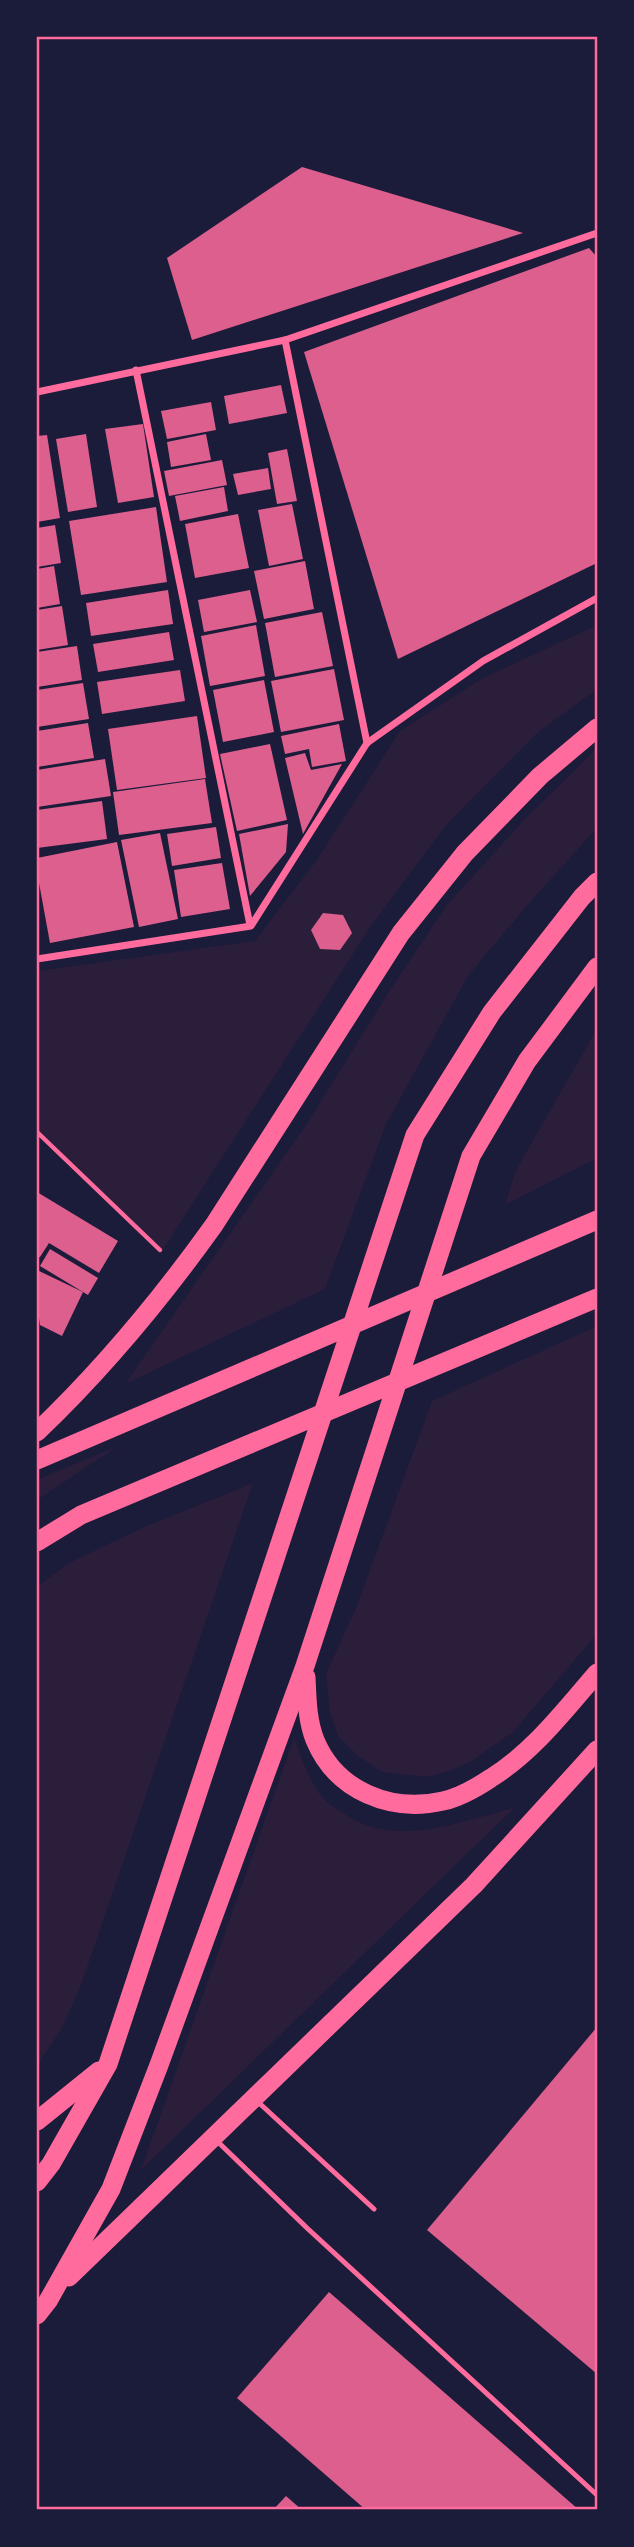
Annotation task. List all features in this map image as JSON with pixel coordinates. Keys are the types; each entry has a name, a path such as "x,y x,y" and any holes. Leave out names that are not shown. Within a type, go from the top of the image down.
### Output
{"highway":[{"path":"37,1432 74,1397 183,1269 401,933 465,853 540,776 597,728"},
{"path":"37,2182 51,2164 108,2064 415,1135 492,1012 582,897 597,882"},
{"path":"42,2308 111,2189 164,2052 305,1666 471,1156 527,1061 597,967"},
{"path":"37,1460 597,1220"},
{"path":"37,1542 81,1515 597,1298"},
{"path":"305,1666 307,1709 314,1738 333,1770 363,1793 387,1801 413,1804 460,1796 495,1776 542,1735 597,1673"},
{"path":"42,2308 69,2277 474,1885 597,1750"},
{"path":"37,2120 108,2064"}],"street":[{"path":"37,392 285,340 597,233"},
{"path":"285,340 367,743"},
{"path":"136,370 251,926"},
{"path":"37,959 251,926 367,743 483,661 597,598"}],"lane":[{"path":"255,2099 373,2209"},
{"path":"212,2137 597,2495"}],"path":[{"path":"37,1132 183,1269"}],"shaded area":[{"path":"597,625 597,689 537,733 446,825 371,926 162,1251 37,1132 37,971 255,941 316,861 400,731 483,678"},
{"path":"597,748 597,828 468,976 386,1124 325,1289 125,1384 306,1125 390,990 447,905 522,822"},
{"path":"597,1029 597,1158 505,1205 516,1170"},
{"path":"597,1326 597,1634 513,1732 470,1762 426,1777 382,1772 358,1756 338,1736 330,1712 326,1674 356,1608 432,1401"},
{"path":"118,1446 37,1500 37,1480"},
{"path":"253,1483 80,1988 61,2030 37,2065 37,1587 69,1563 142,1528"},
{"path":"294,1738 307,1771 320,1794 334,1807 363,1824 405,1831 427,1829 514,1808 141,2170"}],"building":[{"path":"302,167 523,233 192,340 167,258"},
{"path":"589,248 597,257 597,563 398,659 304,352"},
{"path":"281,385 287,413 229,424 224,396"},
{"path":"211,402 216,430 167,439 161,411"},
{"path":"143,424 154,497 118,503 105,429"},
{"path":"86,434 97,507 68,512 56,439"},
{"path":"206,434 211,460 171,467 167,442"},
{"path":"47,435 60,518 37,522 37,436"},
{"path":"287,449 297,501 277,504 268,453"},
{"path":"222,460 227,485 169,496 164,471"},
{"path":"268,468 271,489 238,495 233,474"},
{"path":"224,487 228,511 180,521 175,496"},
{"path":"292,504 303,559 269,566 258,510"},
{"path":"156,507 167,582 81,595 69,521"},
{"path":"238,514 249,568 195,578 185,524"},
{"path":"55,525 61,563 37,567 37,528"},
{"path":"305,561 314,609 264,619 254,571"},
{"path":"54,566 60,604 37,608 37,569"},
{"path":"168,590 173,624 91,636 86,603"},
{"path":"250,590 257,622 204,632 198,600"},
{"path":"62,606 68,645 37,650 37,610"},
{"path":"322,612 333,666 275,677 265,623"},
{"path":"256,625 265,676 210,686 201,636"},
{"path":"169,632 174,660 98,672 93,644"},
{"path":"77,646 82,680 37,687 37,652"},
{"path":"334,669 344,720 281,732 271,681"},
{"path":"180,670 185,701 102,714 97,682"},
{"path":"264,680 274,732 223,742 213,690"},
{"path":"83,683 89,719 37,727 37,690"},
{"path":"197,716 206,778 117,790 108,729"},
{"path":"88,723 94,758 37,767 37,731"},
{"path":"339,724 346,761 312,767 309,749 285,754 281,736"},
{"path":"270,744 287,820 237,831 220,754"},
{"path":"305,753 311,770 342,764 303,834 285,758"},
{"path":"105,759 111,796 37,807 37,770"},
{"path":"205,779 212,823 119,835 113,792"},
{"path":"102,801 107,839 37,848 37,810"},
{"path":"288,824 286,852 250,896 239,834"},
{"path":"216,827 221,858 172,866 167,834"},
{"path":"160,833 178,919 139,927 121,840"},
{"path":"117,842 134,927 50,943 37,872 37,858"},
{"path":"222,863 230,909 181,917 174,870"},
{"path":"323,913 343,915 352,933 340,950 320,949 311,930"},
{"path":"37,1192 118,1241 99,1273 49,1243 40,1257 37,1257"},
{"path":"50,1249 98,1278 88,1295 40,1266"},
{"path":"37,1270 83,1292 62,1336 40,1325"},
{"path":"597,2027 597,2374 427,2230"},
{"path":"329,2292 579,2510 366,2510 237,2398"},
{"path":"286,2496 302,2510 273,2510"}]}
